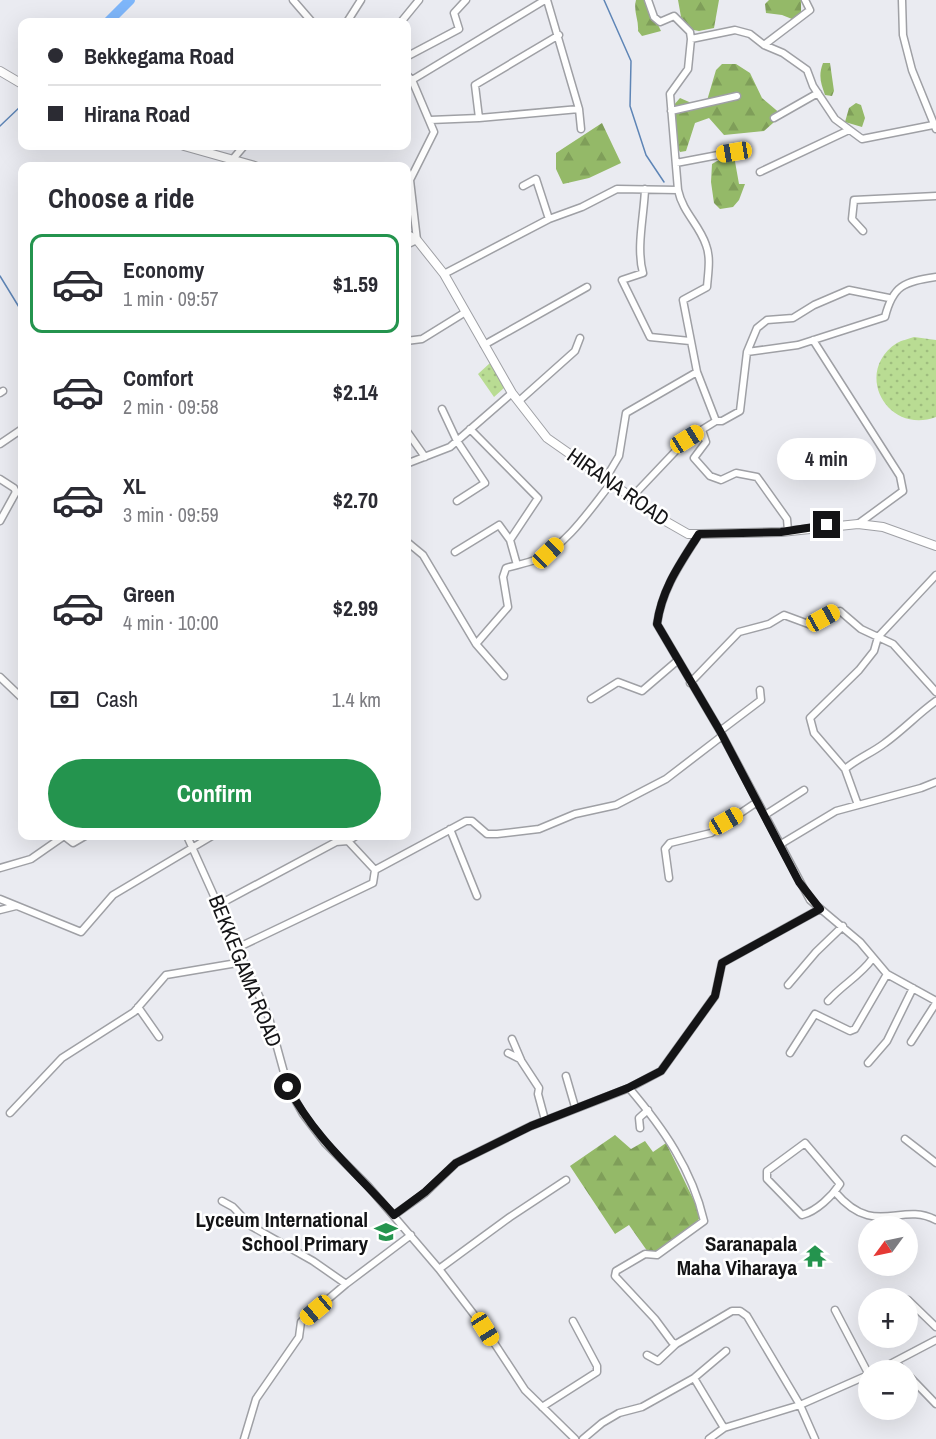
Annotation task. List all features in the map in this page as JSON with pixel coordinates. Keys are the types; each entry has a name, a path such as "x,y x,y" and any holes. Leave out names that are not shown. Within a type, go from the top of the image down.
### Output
{"street":[{"path":"293,0 309,18"},
{"path":"350,18 361,0"},
{"path":"404,18 419,0"},
{"path":"411,54 459,29 454,13 466,0"},
{"path":"411,76 546,0 559,35 579,109 581,129"},
{"path":"648,0 654,16 660,22 674,16 690,32 692,39 688,69 670,94 671,111 678,190 682,207 707,246 709,262 707,287 683,300 697,372 716,421"},
{"path":"764,45 810,10 805,0"},
{"path":"692,39 735,30 750,34 764,45 783,53 807,70 818,93 835,119 862,139 934,127 912,70 903,34 902,0"},
{"path":"479,118 475,85 559,35"},
{"path":"0,71 18,82"},
{"path":"411,81 434,132 411,178"},
{"path":"774,118 818,93"},
{"path":"671,111 737,96"},
{"path":"430,120 579,109"},
{"path":"760,172 849,130"},
{"path":"198,150 240,162"},
{"path":"232,160 241,150"},
{"path":"676,163 734,152"},
{"path":"523,186 536,179 549,219"},
{"path":"411,189 417,240 411,243"},
{"path":"444,274 549,219 582,207 616,189 678,190"},
{"path":"645,189 642,247 639,256 643,273 622,280 650,337 690,341"},
{"path":"863,231 852,219 854,200 936,196"},
{"name":"HIRANA ROAD","path":"411,237 417,240 444,274 464,313 512,393 547,438 688,534 788,531 858,524 883,527 936,546"},
{"path":"747,352 788,347 885,317 889,298 902,285 936,277"},
{"path":"484,345 587,287"},
{"path":"632,498 687,439 716,421 722,421 740,411 747,352 757,328 767,320 793,318 814,305 849,290 889,298"},
{"path":"411,340 422,339 464,313"},
{"path":"519,401 574,351 580,338"},
{"path":"813,340 900,476 903,491 858,524"},
{"path":"476,644 508,608 503,577 506,568 548,553 577,525 609,480 619,456 626,413 697,372"},
{"path":"411,462 450,447 512,393"},
{"path":"442,409 457,441 485,483 457,501"},
{"path":"470,429 538,498 510,540"},
{"path":"702,430 706,442 694,458 710,476 721,480 735,473 757,477 787,519 788,531"},
{"path":"0,444 18,431"},
{"path":"411,437 425,457"},
{"path":"0,479 14,488 15,495 0,521"},
{"path":"455,552 499,525 510,540 517,565"},
{"path":"699,534 668,583 657,624 721,733 799,882 820,909 843,926 887,974 936,1002 911,1042"},
{"path":"411,545 423,555 476,644 504,676"},
{"path":"858,805 845,769 814,733 810,718 859,670 874,651 879,637 936,575"},
{"path":"690,683 740,632 769,624 784,615 811,625 840,611 861,629 893,644 936,692"},
{"path":"591,699 618,682 642,692 677,661"},
{"path":"0,677 18,694"},
{"path":"375,870 466,821 472,821 487,834 540,829 575,814 616,805 666,779 761,700 760,690"},
{"path":"845,769 857,758 885,743 936,701"},
{"path":"781,844 836,811 936,782"},
{"path":"765,815 804,790"},
{"path":"669,878 665,849 670,843 711,833 757,802"},
{"path":"450,829 477,896"},
{"path":"0,868 31,860 58,840"},
{"name":"BEKKEGAMA ROAD","path":"189,840 269,1018 288,1087 303,1114 325,1143 394,1215 439,1269 485,1329 525,1390 575,1439"},
{"path":"0,899 81,932 113,895 206,840"},
{"path":"218,905 336,842 351,840"},
{"path":"348,842 375,870"},
{"path":"237,948 373,883 375,870"},
{"path":"0,910 16,906"},
{"path":"394,1215 425,1192 451,1166 545,1120 628,1088 657,1074 665,1067 715,996 722,963 820,909"},
{"path":"788,985 816,952 843,926"},
{"path":"828,1001 853,975 864,970 872,959"},
{"path":"10,1113 62,1058 138,1008 166,975 243,963"},
{"path":"790,1053 815,1014 850,1031 855,1029 887,974"},
{"path":"868,1063 887,1041 913,988"},
{"path":"138,1008 159,1037"},
{"path":"512,1039 521,1061 539,1088 538,1094 545,1120"},
{"path":"508,1053 521,1061"},
{"path":"566,1076 575,1107"},
{"path":"628,1088 670,1139 689,1175 704,1221 698,1228 657,1255 645,1254 616,1271 615,1276 676,1344"},
{"path":"640,1128 639,1118 648,1110"},
{"path":"905,1139 936,1163"},
{"path":"805,1143 840,1184 835,1192 809,1213 802,1215 767,1179 767,1171 805,1143"},
{"path":"439,1269 510,1216 566,1180"},
{"path":"835,1192 856,1213 885,1218 929,1216 936,1220"},
{"path":"222,1201 233,1207 251,1226 305,1256 346,1284"},
{"path":"244,1439 256,1399 299,1337 301,1322 346,1284 411,1235"},
{"path":"835,1310 861,1360"},
{"path":"918,1310 936,1327"},
{"path":"647,1355 658,1361 676,1344 717,1318 740,1311 763,1340 800,1405 815,1439"},
{"path":"542,1407 597,1372 597,1366 573,1321"},
{"path":"901,1360 936,1340"},
{"path":"584,1439 602,1423 619,1413 642,1407 694,1378 726,1351"},
{"path":"694,1378 724,1428"},
{"path":"710,1439 724,1428 800,1405 858,1379"},
{"path":"918,1385 936,1404"}],"green space":[{"path":"636,0 646,0 661,31 642,36 638,31"},
{"path":"678,0 719,0 714,28 699,31 683,28"},
{"path":"769,0 801,0 801,14 792,19 766,13 765,4"},
{"path":"823,63 830,63 834,91 832,96 825,95 822,87 820,76"},
{"path":"722,64 736,64 750,73 762,98 782,115 764,131 724,135 709,118 695,123 686,151 680,152 676,145 673,106 680,98 696,105 706,104 716,70"},
{"path":"856,103 861,105 865,118 862,127 845,122 849,108"},
{"path":"602,123 621,163 589,178 563,184 556,169 556,153"},
{"path":"734,156 739,184 745,184 739,200 733,207 720,209 714,203 711,182 712,164 724,157"},
{"path":"914,337 936,340 936,417 918,420 903,417 890,409 881,397 877,383 878,369 884,355 897,343"},
{"path":"490,363 504,385 504,388 494,397 478,374"},
{"path":"615,1135 631,1149 645,1141 653,1152 666,1143 701,1215 694,1228 650,1255 629,1225 615,1234 570,1166"}],"waterway":[{"path":"112,18 130,0"},
{"path":"604,0 631,61 630,106 646,155 664,182"},
{"path":"0,126 18,109"},
{"path":"0,276 18,305"}],"place":[{"name":"Lyceum International School Primary","path":"386,1232"},
{"name":"Saranapala Maha Viharaya","path":"815,1256"}],"route":[{"path":"288,1087 303,1114 325,1143 394,1215 412,1203 456,1163 513,1134 657,1074 715,996 722,963 820,909 810,900 799,882 720,731 657,624 668,583 699,534 781,532 827,525"}]}
